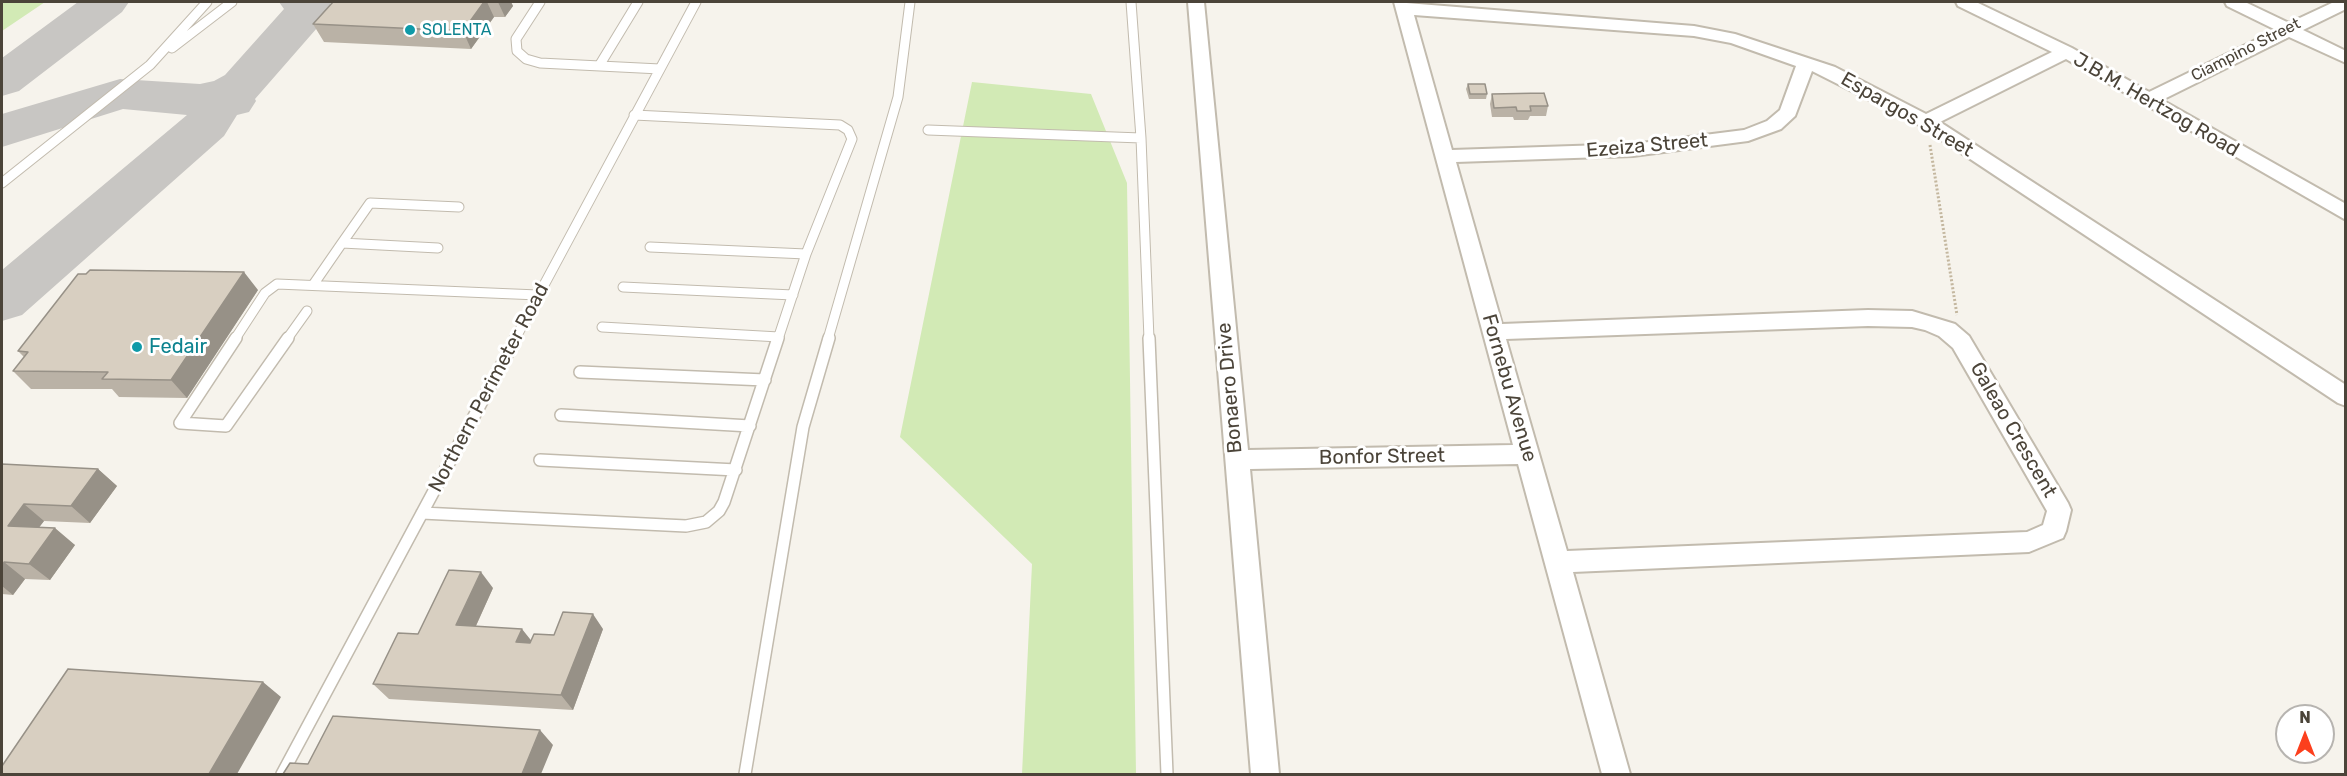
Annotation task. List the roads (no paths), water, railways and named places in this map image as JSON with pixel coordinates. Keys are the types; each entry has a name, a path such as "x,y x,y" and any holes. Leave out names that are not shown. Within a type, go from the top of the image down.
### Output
{"street":[{"name":"Bonaero Drive","path":"1196,2 1265,774"},
{"name":"J.B.M. Hertzog Road","path":"1965,2 2066,52 2346,213"},
{"path":"2233,2 2346,58"},
{"name":"Ciampino Street","path":"2147,100 2288,28 2346,2"},
{"name":"Espargos Street","path":"1403,5 1694,31 1736,39 1806,62 1926,121 2346,397"},
{"name":"Fornebu Avenue","path":"1403,5 1616,774"},
{"path":"1926,121 2066,52"},
{"name":"Ezeiza Street","path":"1445,156 1633,150 1695,144 1748,135 1774,125 1788,112 1806,62"},
{"name":"Galeao Crescent","path":"1492,332 1898,318 1929,323 1947,330 1961,342 2059,510 2054,531 2030,542 1557,562"},
{"name":"Bonfor Street","path":"1236,460 1527,454"}],"lane":[{"path":"150,65 207,2"},
{"path":"2,183 232,2"},
{"path":"540,2 516,39 517,51 526,59 540,63 660,69"},
{"path":"600,66 638,2"},
{"name":"Northern Perimeter Road","path":"282,774 696,2"},
{"path":"745,774 803,427 898,97 910,2"},
{"path":"1131,2 1141,138 1167,774"},
{"path":"422,513 686,526 706,522 719,511 736,470 806,254 852,139 848,130 840,125 634,116"},
{"path":"928,130 1141,138"},
{"path":"313,285 369,203 459,207"},
{"path":"342,243 438,248"},
{"path":"650,247 806,254"},
{"path":"307,311 226,426 180,423 265,293 278,284 538,295"},
{"path":"623,287 793,295"},
{"path":"602,327 779,337"},
{"path":"580,372 765,380"},
{"path":"561,415 750,426"},
{"path":"540,460 736,470"}],"place":[{"name":"SOLENTA","path":"410,30"},
{"name":"Fedair","path":"137,347"}]}
